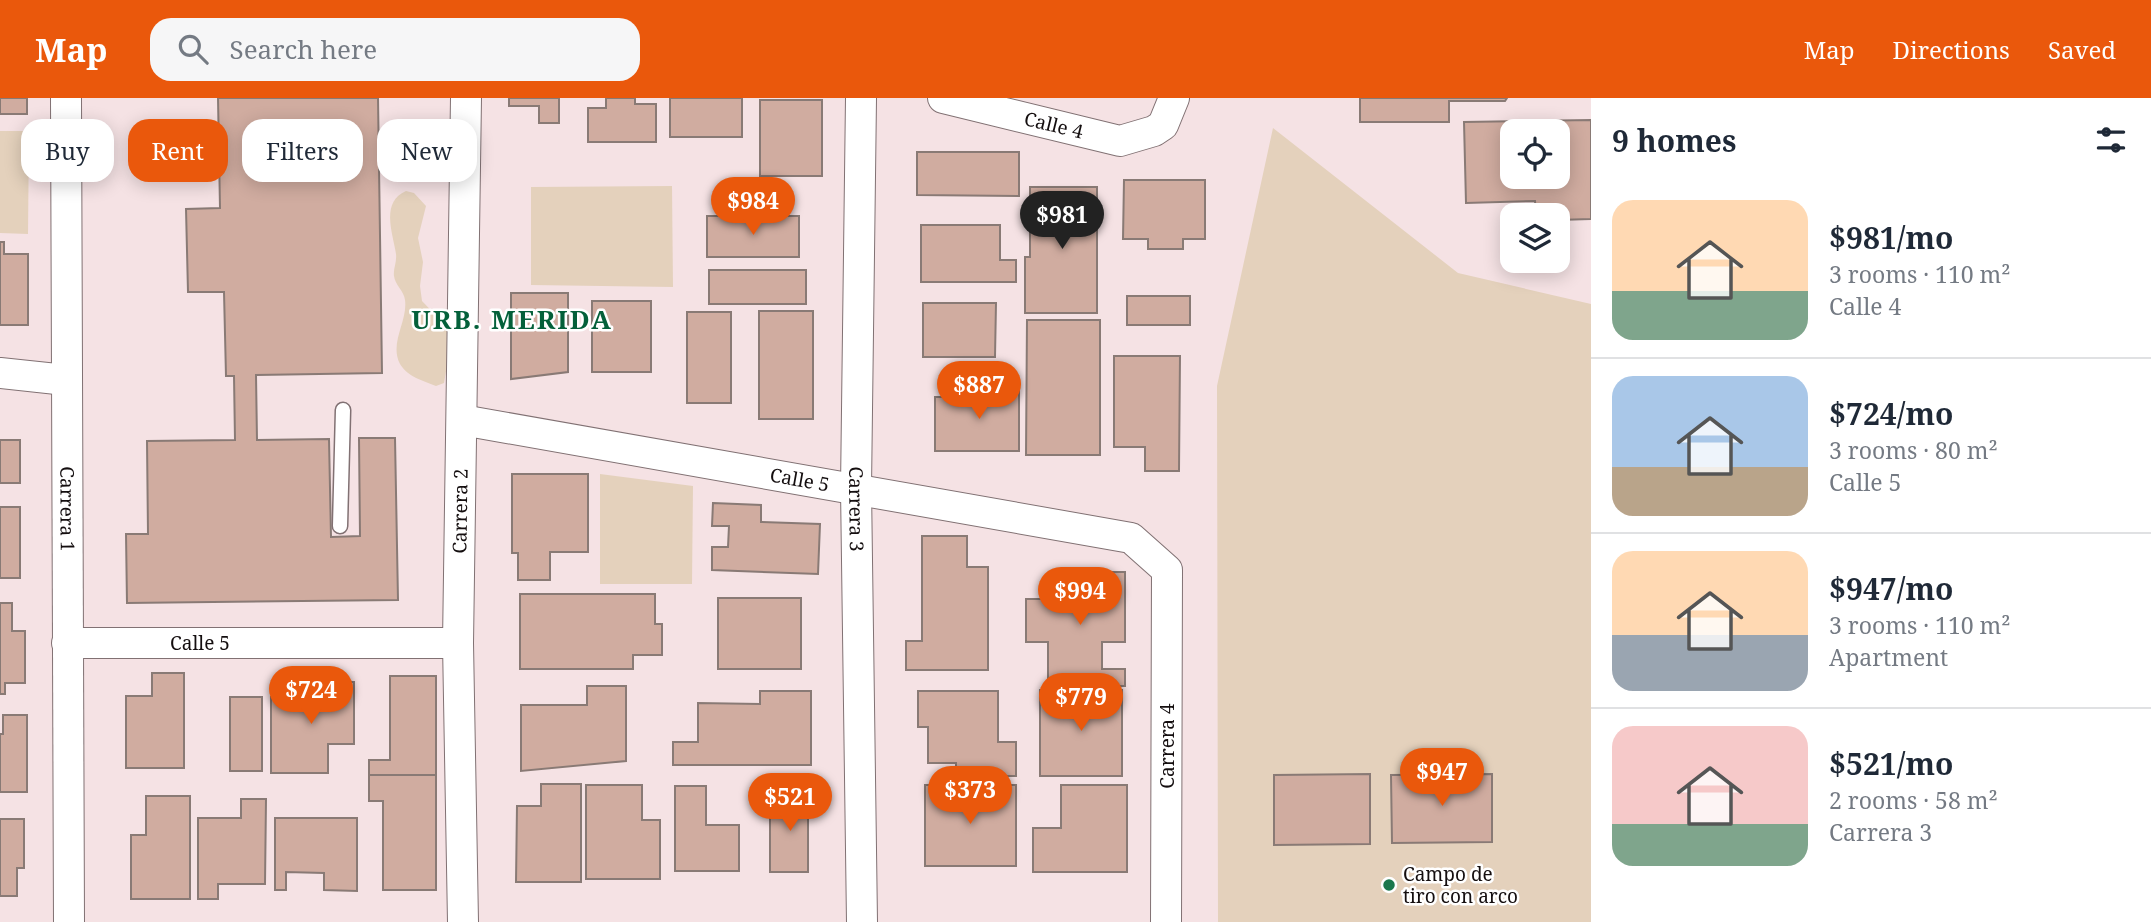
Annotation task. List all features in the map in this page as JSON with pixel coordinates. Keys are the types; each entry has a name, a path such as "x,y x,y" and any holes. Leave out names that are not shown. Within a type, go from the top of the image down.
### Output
{"street":[{"name":"Carrera 1","path":"66,98 69,922"},
{"name":"Carrera 2","path":"463,922 458,643 466,98"},
{"name":"Carrera 3","path":"861,98 856,488 862,922"},
{"name":"Calle 4","path":"943,98 1120,141 1154,131 1169,111"},
{"path":"0,373 66,380"},
{"name":"Calle 5","path":"462,420 1131,538 1167,570"},
{"name":"Carrera 4","path":"1166,922 1167,570"},
{"name":"Calle 5","path":"67,643 458,643"}],"lane":[{"path":"340,526 343,410"}],"shaded area":[{"path":"1273,128 1458,273 1591,304 1591,922 1218,922 1217,386"},
{"path":"0,131 21,131 21,182 29,182 28,234 0,233"},
{"path":"672,186 673,287 531,285 531,187"},
{"path":"406,191 414,193 426,206 418,238 423,262 420,286 422,301 446,326 448,333 449,354 444,383 436,386 407,372 397,356 405,300 394,276 396,254 390,219 393,203"},
{"path":"600,474 693,486 692,584 600,584"}],"building":[{"path":"0,98 27,98 27,114 0,114"},
{"path":"218,98 378,98 377,182 379,182 382,373 256,375 257,440 329,439 331,537 360,536 359,438 395,438 398,600 127,603 126,534 148,534 147,441 235,440 234,376 226,376 224,292 188,292 186,209 220,208 220,182 228,182 228,119 218,119"},
{"path":"509,98 559,98 559,123 539,123 539,106 509,106"},
{"path":"606,98 635,98 635,104 656,104 656,142 588,142 588,108 606,108"},
{"path":"670,98 742,98 742,137 670,137"},
{"path":"1360,98 1507,98 1505,101 1449,101 1449,122 1360,122"},
{"path":"760,100 822,100 822,176 760,176"},
{"path":"1570,120 1591,120 1591,219 1570,220 1570,203 1466,203 1464,122 1500,121 1500,189 1570,189"},
{"path":"917,152 1019,152 1019,196 917,195"},
{"path":"1124,180 1205,180 1205,239 1183,239 1183,249 1148,249 1148,239 1123,239"},
{"path":"1030,187 1097,187 1097,313 1025,313 1025,257 1030,257"},
{"path":"707,216 799,216 799,257 707,257"},
{"path":"921,225 1000,225 1000,260 1016,260 1016,282 921,282"},
{"path":"0,242 4,242 4,254 28,254 28,325 0,325"},
{"path":"709,270 806,270 806,304 709,304"},
{"path":"511,293 568,293 568,372 511,379"},
{"path":"1127,296 1190,296 1190,325 1127,325"},
{"path":"592,301 651,301 651,372 592,372"},
{"path":"923,303 996,303 995,357 923,357"},
{"path":"759,311 813,311 813,419 759,419"},
{"path":"687,312 731,312 731,403 687,403"},
{"path":"1027,320 1100,320 1100,455 1026,455"},
{"path":"1114,356 1180,356 1179,471 1145,471 1145,447 1114,447"},
{"path":"971,388 1019,388 1019,451 935,451 935,397 971,397"},
{"path":"0,440 20,440 20,483 0,483"},
{"path":"512,474 588,474 588,552 550,552 550,580 518,580 518,553 512,553"},
{"path":"713,503 761,505 761,522 820,524 818,574 712,570 712,547 728,547 729,526 712,526"},
{"path":"0,507 20,507 20,578 0,578"},
{"path":"922,536 967,536 967,567 988,567 988,670 906,670 906,641 922,641"},
{"path":"1055,572 1125,572 1125,642 1102,642 1102,669 1125,669 1125,686 1048,686 1048,642 1026,642 1026,599 1055,599"},
{"path":"520,594 655,594 655,624 662,624 662,655 633,655 633,669 520,669"},
{"path":"718,598 801,598 801,669 718,669"},
{"path":"0,603 12,603 12,631 25,631 25,683 5,683 5,694 0,694"},
{"path":"152,673 184,673 184,768 126,768 126,696 152,696"},
{"path":"390,676 436,676 436,775 369,775 369,760 390,760"},
{"path":"290,682 354,682 354,744 328,744 328,773 271,773 271,697 290,697"},
{"path":"587,686 626,686 626,761 521,771 521,705 587,705"},
{"path":"1040,690 1122,690 1122,776 1040,776"},
{"path":"760,691 811,691 811,765 673,765 673,742 698,742 698,703 760,704"},
{"path":"918,691 998,691 998,742 1016,742 1016,776 956,776 956,763 928,763 928,727 918,727"},
{"path":"230,697 262,697 262,771 230,771"},
{"path":"3,715 27,715 27,792 0,792 0,734 3,734"},
{"path":"1370,774 1370,844 1274,845 1274,775"},
{"path":"1492,774 1492,842 1392,843 1391,775"},
{"path":"369,775 436,775 436,890 383,890 383,801 369,801"},
{"path":"541,784 581,784 581,882 516,882 517,806 541,806"},
{"path":"586,785 642,785 642,820 660,820 660,879 586,879"},
{"path":"925,785 1016,785 1016,866 925,866"},
{"path":"1061,785 1127,785 1127,872 1033,872 1033,828 1061,828"},
{"path":"675,786 706,786 706,825 739,825 739,871 675,871"},
{"path":"787,786 808,786 808,872 770,872 770,807 787,807"},
{"path":"146,796 190,796 190,899 131,899 131,835 146,835"},
{"path":"241,799 266,799 265,884 218,884 218,899 198,899 198,818 241,818"},
{"path":"275,818 357,818 357,891 324,890 324,873 286,872 286,890 275,890"},
{"path":"0,819 24,819 24,868 17,868 17,896 0,896"}],"place":[{"name":"Campo de tiro con arco","path":"1389,885"}],"district":[{"name":"URB. MERIDA","path":"512,320"}]}
